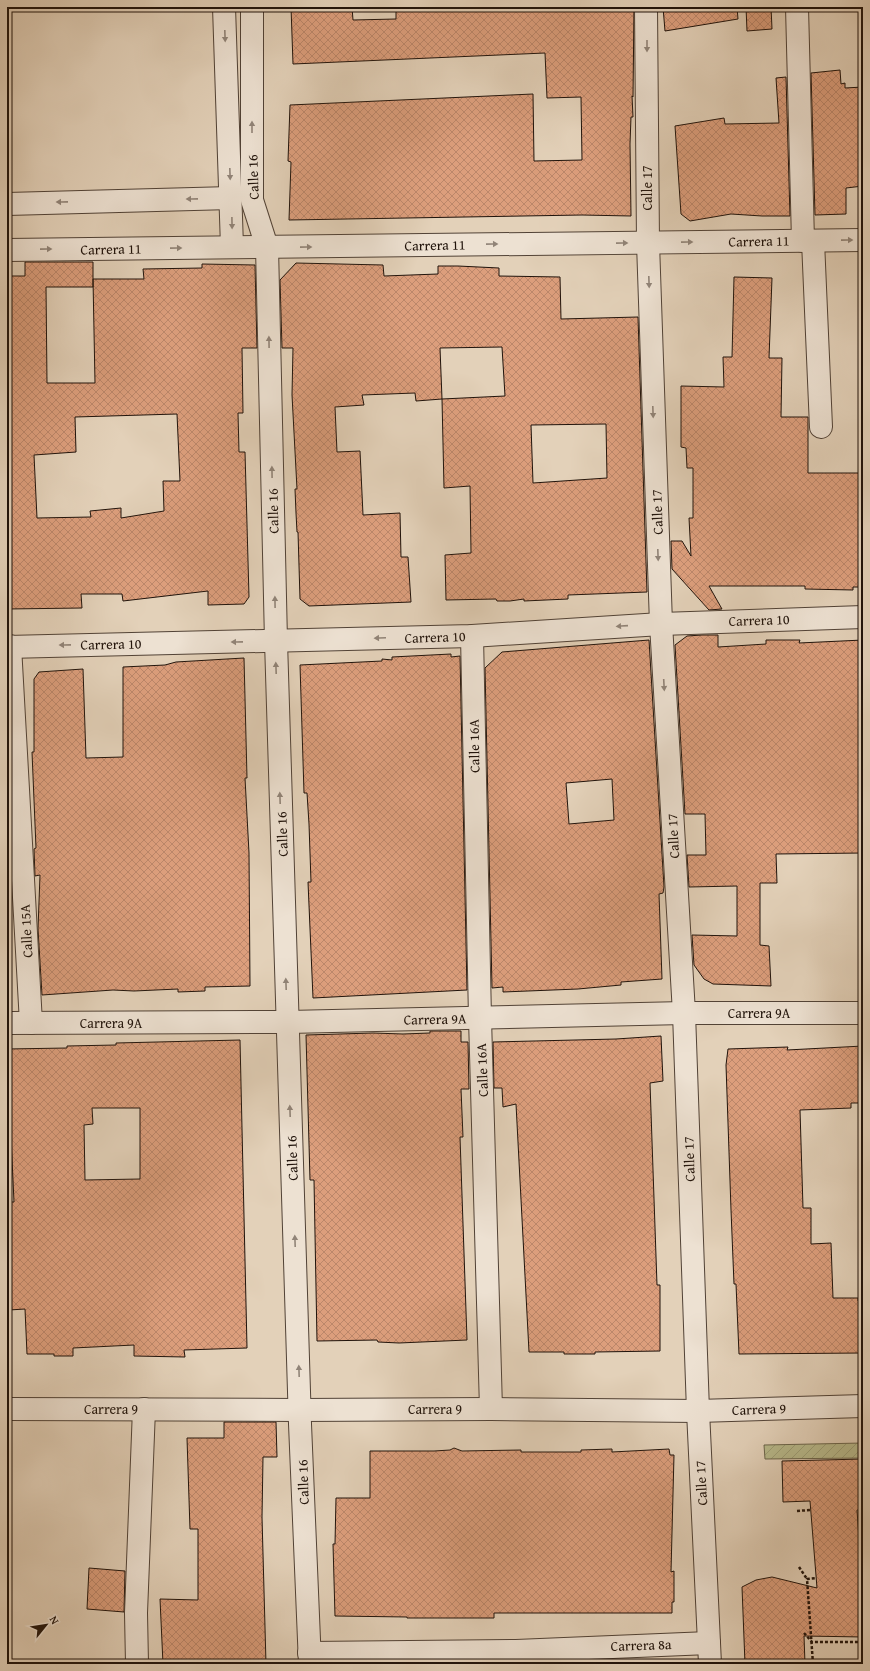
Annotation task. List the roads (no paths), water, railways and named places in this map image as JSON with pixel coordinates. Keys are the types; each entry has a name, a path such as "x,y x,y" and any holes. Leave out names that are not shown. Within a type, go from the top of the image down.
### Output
{"street":[{"name":"Calle 16","path":"224,7 232,247"},
{"name":"Calle 16","path":"252,7 252,200 268,247 276,641 300,1410 310,1659"},
{"name":"Calle 17","path":"646,7 648,243 661,624 684,1013 698,1411 710,1664"},
{"path":"797,7 808,241 821,427"},
{"path":"7,204 231,198"},
{"name":"Carrera 11","path":"7,250 863,240"},
{"name":"Carrera 10","path":"8,647 472,636 661,624 863,617"},
{"name":"Calle 16A","path":"472,636 480,1018 491,1409"},
{"name":"Calle 15A","path":"8,647 31,1023"},
{"name":"Carrera 9A","path":"7,1023 288,1022 684,1013 863,1013"},
{"name":"Carrera 9","path":"7,1409 491,1409 698,1411 863,1406"},
{"path":"137,1664 136,1613 144,1409"},
{"name":"Carrera 8a","path":"310,1659 516,1657 709,1643"}]}
